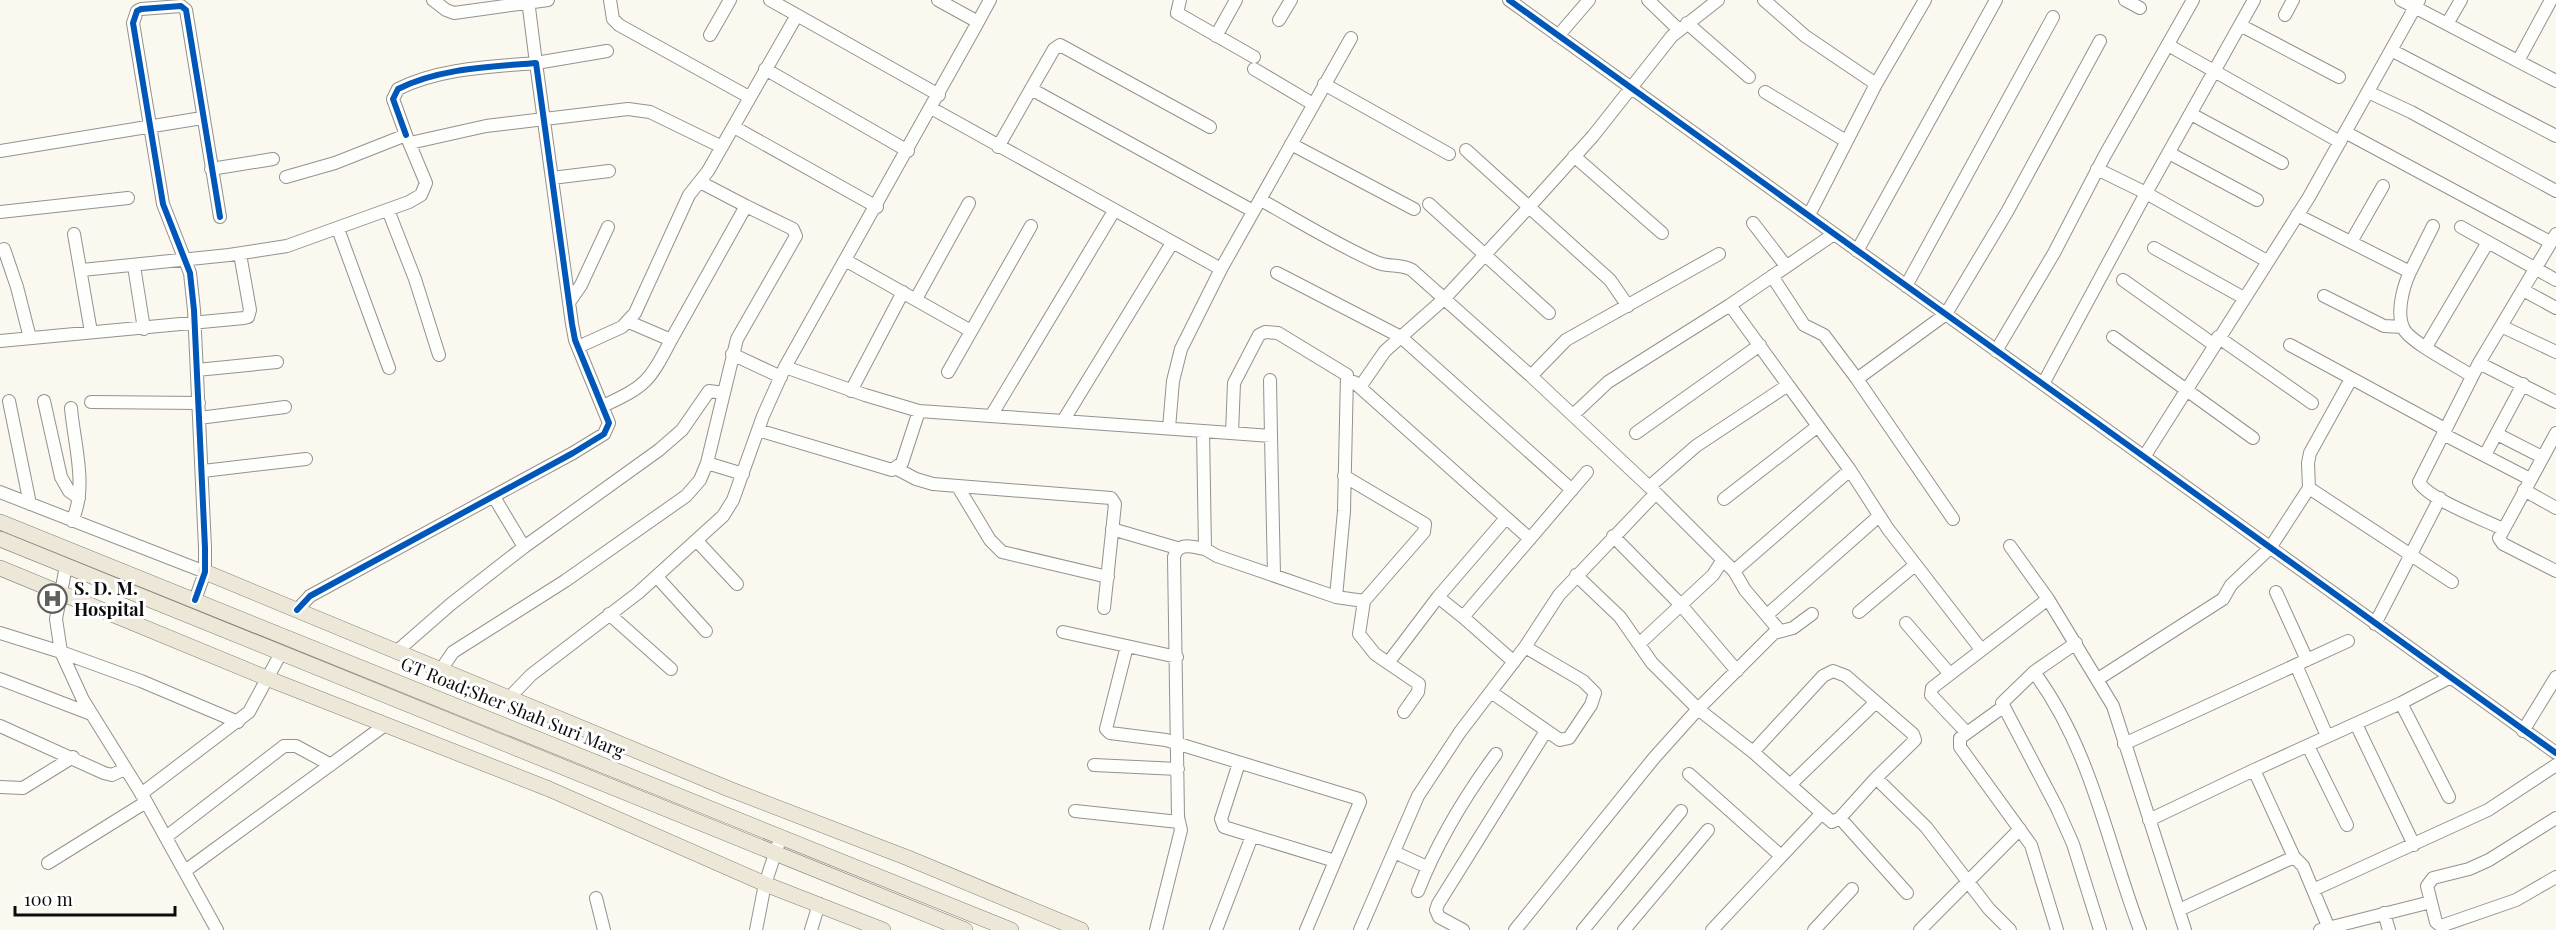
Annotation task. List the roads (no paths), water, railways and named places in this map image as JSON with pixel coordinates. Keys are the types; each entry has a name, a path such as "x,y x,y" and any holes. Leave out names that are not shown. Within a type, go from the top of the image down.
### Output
{"main road":[{"name":"GT Road;Sher Shah Suri Marg","path":"0,522 1011,930"},
{"name":"GT Road;Sher Shah Suri Marg","path":"0,539 964,930"},
{"path":"0,568 269,679 549,789 765,884 819,904 857,925 883,930"},
{"path":"205,572 440,671 1081,930"}],"street":[{"path":"433,0 450,12 467,5 548,0"},
{"path":"610,0 613,19 620,25 749,98"},
{"path":"710,35 730,0"},
{"path":"770,0 939,95"},
{"path":"938,0 978,22"},
{"path":"509,698 531,675 657,577 726,512 783,372 877,207 990,0"},
{"path":"1180,0 1177,13 1216,36 1314,104"},
{"path":"1216,36 1236,0"},
{"path":"1279,20 1291,0"},
{"path":"1509,0 1527,5 1558,36 1629,88 2556,753"},
{"path":"1558,36 1589,0"},
{"path":"1648,0 1749,77"},
{"path":"1360,387 1385,351 1444,299 1529,207 1683,26 1718,0"},
{"path":"1764,0 1805,36 1876,84"},
{"path":"1809,215 1876,84 1925,0"},
{"path":"1857,250 1996,0"},
{"path":"2125,0 2140,8"},
{"path":"1996,351 2054,253 2097,169 2193,0"},
{"path":"2043,384 2254,0"},
{"path":"2284,15 2293,0"},
{"path":"2400,0 2417,4 2447,24 2556,81"},
{"path":"2447,24 2461,0"},
{"path":"2518,61 2552,0"},
{"path":"297,610 310,596 494,497 604,434 609,423 578,347 528,2"},
{"path":"2144,457 2297,215 2417,4"},
{"path":"195,600 205,572 203,471 192,284 185,259 163,204 133,19 137,11 147,8 181,6 186,10 220,217"},
{"path":"578,347 629,322 684,204 734,127 797,15"},
{"path":"1906,286 2053,17"},
{"path":"2240,25 2339,77"},
{"path":"1169,428 1173,381 1181,349 1221,269 1351,38"},
{"path":"1857,379 1946,314 2007,212 2100,41"},
{"path":"998,147 1054,49 1060,45 1210,127"},
{"path":"2168,45 2342,137 2553,238 2479,363 2419,482 2440,498 2504,529"},
{"path":"2391,50 2556,136"},
{"path":"82,270 240,254 299,243 388,210 421,195 426,188 425,179 393,99 398,89 425,78 453,72 536,63 607,51"},
{"path":"765,69 908,151"},
{"path":"1324,84 1449,154"},
{"path":"1031,89 1257,206 1379,264 1406,267 1531,376 1653,490 1734,571 1745,590 1779,630"},
{"path":"1765,92 1846,141"},
{"path":"2368,92 2411,112 2556,191"},
{"path":"932,108 998,147 1221,269"},
{"path":"286,177 408,139 609,109 650,112 722,147"},
{"path":"2191,114 2282,162"},
{"path":"0,151 202,117"},
{"path":"734,127 877,207"},
{"path":"1291,144 1414,209"},
{"path":"1466,150 1610,280 1628,306"},
{"path":"2169,153 2257,200"},
{"path":"1574,156 1662,234"},
{"path":"212,169 273,159"},
{"path":"2097,169 2146,193 2267,261"},
{"path":"552,178 609,171"},
{"path":"440,671 453,652 566,581 686,496 700,480 707,463 732,354 744,325 796,236 793,229 700,182"},
{"path":"2351,242 2383,186"},
{"path":"0,212 128,198"},
{"path":"916,299 969,202"},
{"path":"1429,204 1549,313"},
{"path":"603,406 644,385 656,370 746,206"},
{"path":"388,210 415,279 439,355"},
{"path":"991,416 1114,211"},
{"path":"2297,215 2410,272"},
{"path":"1753,223 1786,266"},
{"path":"948,372 1031,226"},
{"path":"2433,226 2403,291 2403,327 2408,335 2472,376"},
{"path":"570,302 581,285 608,227"},
{"path":"2461,227 2556,280"},
{"path":"338,229 389,369"},
{"path":"74,234 91,332"},
{"path":"1573,415 1608,382 1834,234"},
{"path":"2426,347 2488,242"},
{"path":"1063,421 1172,243"},
{"path":"2154,248 2244,298"},
{"path":"4,249 17,287 30,338"},
{"path":"0,341 144,329 248,316 249,305 240,254"},
{"path":"1531,376 1566,340 1719,254"},
{"path":"845,260 971,331"},
{"path":"134,266 144,329"},
{"path":"1277,273 1401,337 1572,490"},
{"path":"1772,276 1804,325 1820,332 1857,379 1953,519"},
{"path":"2123,280 2312,403"},
{"path":"2523,291 2556,308"},
{"path":"851,391 903,292"},
{"path":"2324,296 2384,326 2403,327"},
{"path":"1730,304 1850,470 1879,516 1980,648"},
{"path":"629,322 671,340"},
{"path":"2501,326 2556,352"},
{"path":"1232,433 1234,383 1259,334 1278,333 1331,363 1530,538"},
{"path":"2113,337 2253,438"},
{"path":"1636,433 1760,345"},
{"path":"2290,345 2485,455 2556,508"},
{"path":"732,354 783,372 919,411 1271,436"},
{"path":"197,370 277,362"},
{"path":"2479,363 2556,402"},
{"path":"1336,597 1348,377"},
{"path":"2098,679 2223,599 2230,585 2270,548 2309,488 2310,453 2351,379"},
{"path":"1270,380 1274,575"},
{"path":"2485,455 2523,384"},
{"path":"1361,930 1418,796 1460,732 1525,647 1559,595 1653,490 1696,446 1788,385"},
{"path":"396,652 451,604 659,450 682,430 709,391 724,393"},
{"path":"9,401 30,504"},
{"path":"44,401 61,477 69,491 79,498"},
{"path":"91,402 199,403"},
{"path":"200,418 285,407"},
{"path":"71,408 79,498 72,521"},
{"path":"897,469 902,463 919,411"},
{"path":"1724,499 1818,426"},
{"path":"758,430 889,470 897,469 925,482 958,487 1107,496 1115,504 1104,608"},
{"path":"1203,431 1204,549"},
{"path":"2556,433 2499,538 2501,542 2556,572"},
{"path":"2497,434 2542,457"},
{"path":"203,471 306,459"},
{"path":"707,463 743,474"},
{"path":"1734,571 1850,470"},
{"path":"1463,617 1587,472"},
{"path":"1344,476 1419,519 1426,526 1424,532 1364,601 1360,638 1388,663 1419,684 1418,692 1404,712"},
{"path":"958,487 990,540 1002,552 1108,577"},
{"path":"2309,488 2452,582"},
{"path":"0,492 205,572"},
{"path":"494,497 524,548"},
{"path":"2375,624 2440,498"},
{"path":"1767,615 1879,516"},
{"path":"1388,663 1438,597 1506,518"},
{"path":"1112,529 1177,548 1184,545 1204,549 1217,556 1336,597 1364,601"},
{"path":"1613,536 1681,605 1737,671"},
{"path":"697,541 737,584"},
{"path":"2010,546 2048,599 2113,706 2185,930"},
{"path":"1156,930 1180,841 1173,562 1177,548"},
{"path":"1639,644 1713,574 1722,561"},
{"path":"1859,612 1915,565"},
{"path":"66,566 56,619 61,652 91,714 144,798 217,930"},
{"path":"1576,575 1620,617 1659,671 1698,709 1753,752 1832,822 1840,818 1915,739 1914,734 1846,676 1833,671 1829,672 1753,752"},
{"path":"657,577 706,631"},
{"path":"2276,592 2327,736"},
{"path":"1438,597 1514,662"},
{"path":"1966,733 1932,695 1932,688 1980,648 2048,599"},
{"path":"609,614 671,669"},
{"path":"1515,930 1666,744 1698,709 1779,630 1793,628 1812,614"},
{"path":"1906,623 1949,673"},
{"path":"1063,632 1177,657"},
{"path":"0,633 141,681 238,722"},
{"path":"2124,744 2348,641"},
{"path":"2076,643 2034,672 2004,699 2003,707 2057,808 2073,844 2100,930"},
{"path":"1127,646 1107,731 1114,735 1166,740 1239,763 1287,775 1359,799 1360,802 1306,930"},
{"path":"1491,692 1560,740 1567,740 1591,705 1595,693 1583,681 1525,647"},
{"path":"48,863 144,798 238,722 257,701 281,653"},
{"path":"2034,672 2052,697 2081,751 2140,930"},
{"path":"2523,731 2556,677"},
{"path":"2149,820 2401,703 2449,678"},
{"path":"0,680 91,714"},
{"path":"1790,785 1876,702"},
{"path":"2401,703 2449,796"},
{"path":"2003,707 1966,733 1959,741 1962,752 2020,829 2036,856 2057,930"},
{"path":"2356,724 2414,845"},
{"path":"185,871 385,725"},
{"path":"0,726 73,757 110,776 125,769"},
{"path":"1463,930 1439,917 1436,910 1438,904 1546,731"},
{"path":"166,837 284,747 296,746 331,765"},
{"path":"2308,746 2347,825"},
{"path":"1418,891 1427,867 1457,813 1496,754"},
{"path":"0,787 23,788 73,757"},
{"path":"1239,763 1221,823 1234,831 1335,861"},
{"path":"1094,765 1178,769"},
{"path":"2313,890 2488,810 2556,765"},
{"path":"2254,770 2294,857 2303,867 2313,890 2324,928 2431,902"},
{"path":"1689,774 1781,856"},
{"path":"1876,778 1926,827 1989,909 2010,930"},
{"path":"1075,811 1179,822"},
{"path":"1583,930 1681,811"},
{"path":"1712,930 1821,814"},
{"path":"1840,818 1907,893"},
{"path":"2556,818 2479,865 2433,878 2427,886 2436,922 2441,926 2516,900 2556,878"},
{"path":"1920,930 2020,829"},
{"path":"1624,930 1708,830"},
{"path":"756,930 765,884 782,836"},
{"path":"1216,930 1252,836"},
{"path":"1394,852 1427,867"},
{"path":"2179,910 2294,857"},
{"path":"1814,930 1852,889"},
{"path":"596,898 604,930"},
{"path":"811,930 819,904"},
{"path":"2384,913 2389,930"}],"place":[{"name":"S. D. M. Hospital","path":"53,598"}]}
